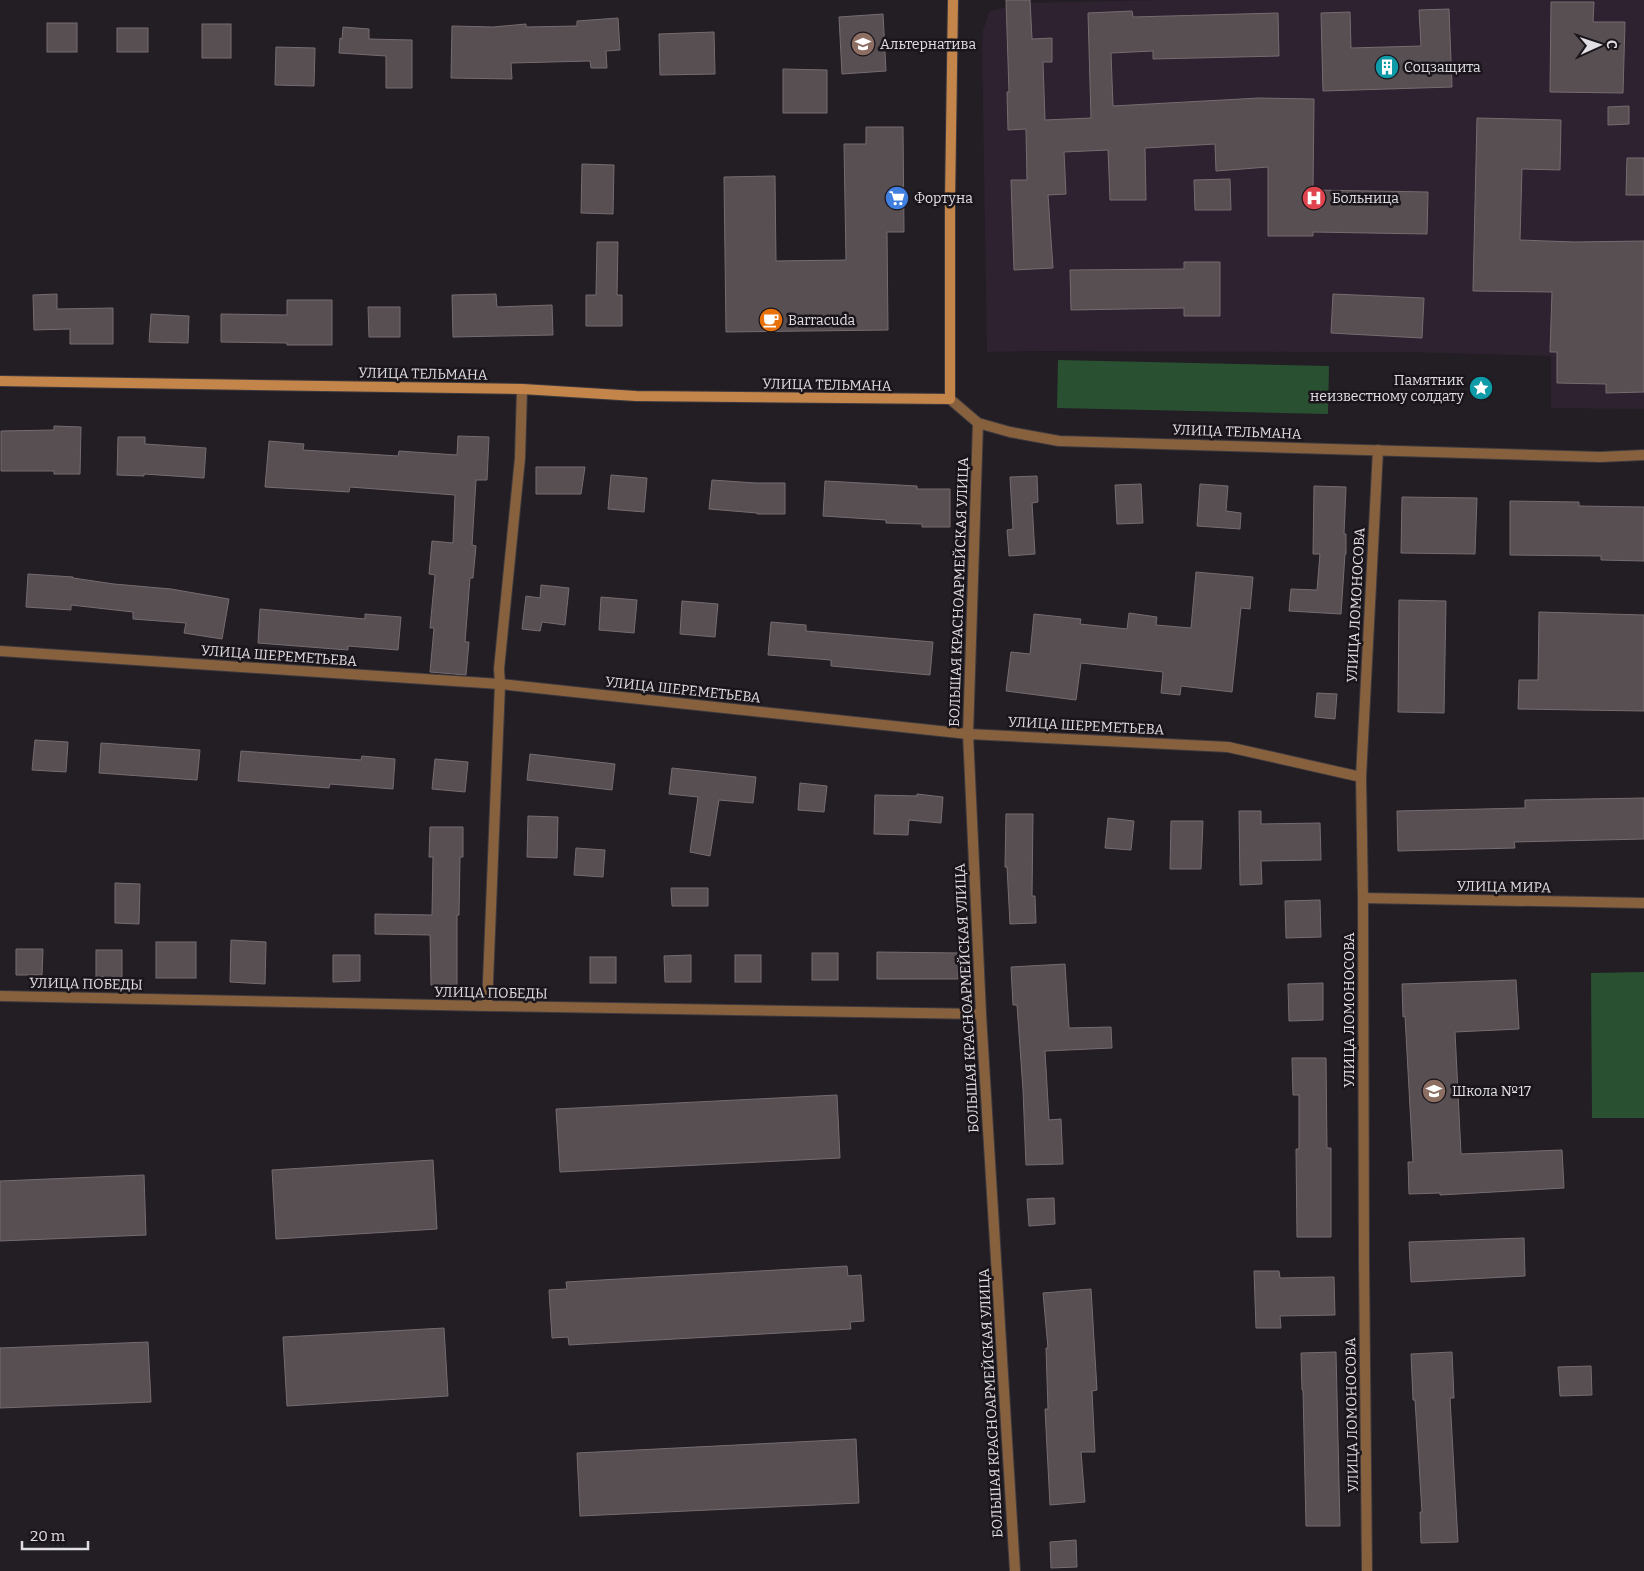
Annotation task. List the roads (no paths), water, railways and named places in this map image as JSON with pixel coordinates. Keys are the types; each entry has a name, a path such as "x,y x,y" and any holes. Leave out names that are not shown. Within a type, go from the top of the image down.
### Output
{"street":[{"path":"950,400 953,0"},
{"name":"УЛИЦА ТЕЛЬМАНА","path":"0,381 522,389 636,396 950,400 978,423 1010,432 1060,441 1600,457 1644,456"},
{"path":"487,1006 500,684 498,669 520,458 522,389"},
{"name":"БОЛЬШАЯ КРАСНОАРМЕЙСКАЯ УЛИЦА","path":"978,423 968,734 981,1014 1015,1571"},
{"name":"УЛИЦА ЛОМОНОСОВА","path":"1367,1571 1361,777 1378,450"},
{"name":"УЛИЦА ШЕРЕМЕТЬЕВА","path":"0,651 500,684 968,734 1228,748 1361,777"},
{"name":"УЛИЦА МИРА","path":"1363,898 1644,903"},
{"name":"УЛИЦА ПОБЕДЫ","path":"0,996 981,1014"}],"place":[{"name":"Альтернатива","path":"863,44"},
{"name":"Соцзащита","path":"1387,67"},
{"name":"Фортуна","path":"897,198"},
{"name":"Больница","path":"1314,198"},
{"name":"Barracuda","path":"771,320"},
{"name":"Памятник неизвестному солдату","path":"1481,388"},
{"name":"Школа №17","path":"1434,1091"}]}
